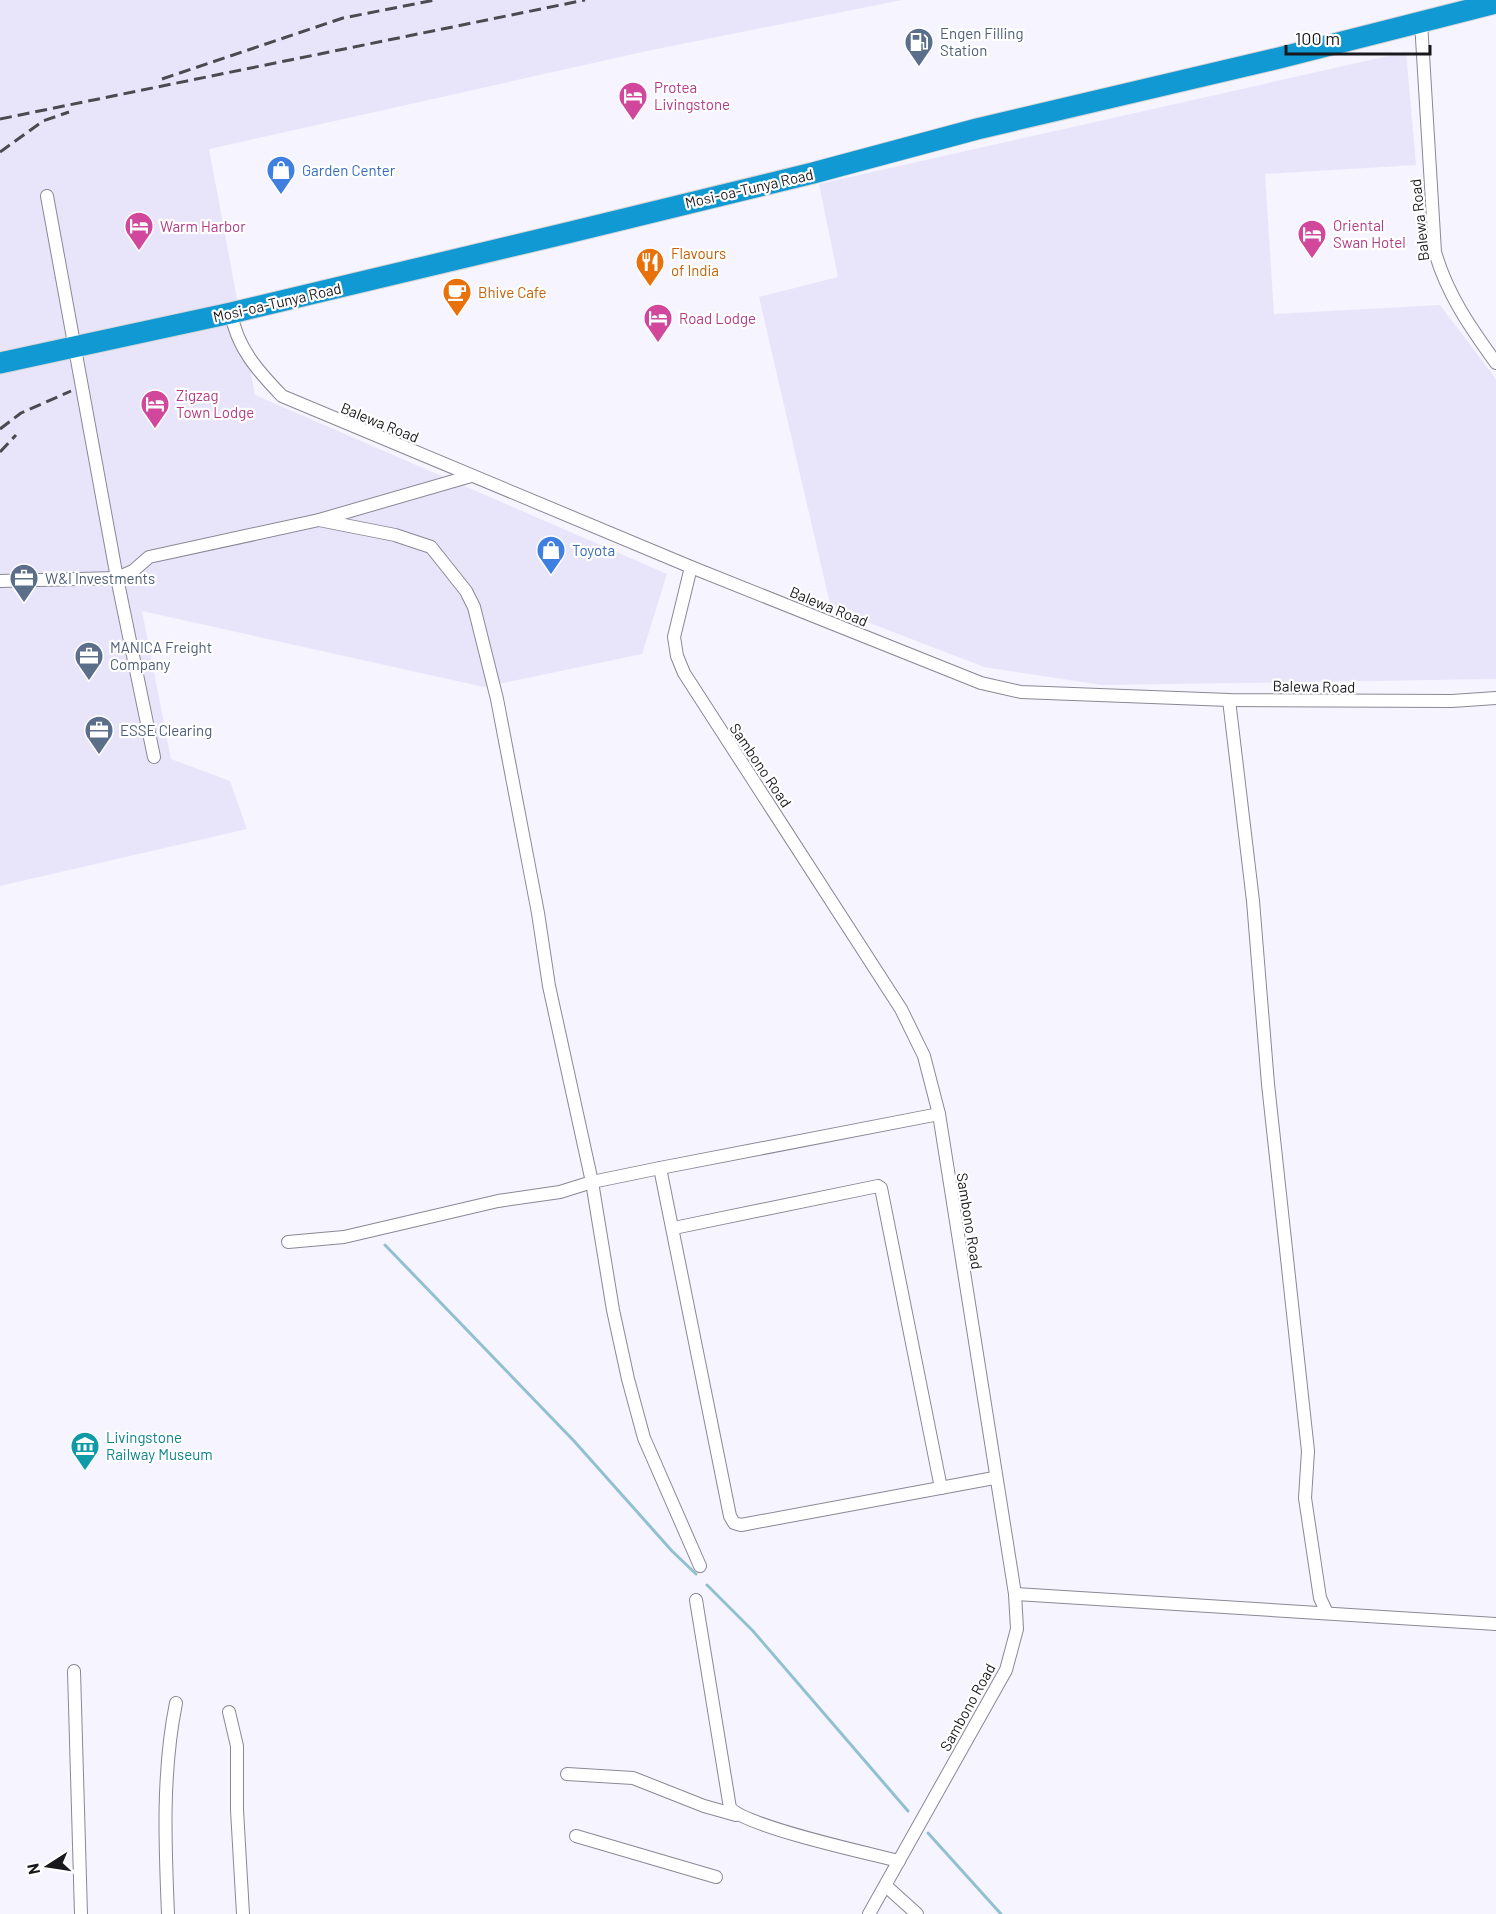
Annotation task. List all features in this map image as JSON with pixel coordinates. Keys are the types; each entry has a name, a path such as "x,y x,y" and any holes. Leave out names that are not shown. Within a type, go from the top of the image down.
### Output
{"highway":[{"name":"Mosi-oa-Tunya Road","path":"0,363 231,313 813,173 977,129 1496,3"}],"street":[{"name":"Balewa Road","path":"1421,22 1435,252 1443,279 1458,310 1496,363"},
{"path":"46,196 117,578 154,757"},
{"name":"Balewa Road","path":"231,313 234,329 244,352 282,396 691,567 981,683 1011,690 1228,700 1441,702 1496,698"},
{"path":"0,580 117,578 133,571 149,557 319,520 471,476"},
{"path":"319,520 395,535 431,547 466,591 474,608 497,699 538,913 549,986 592,1182 613,1311 638,1418 659,1475 700,1566"},
{"name":"Sambono Road","path":"691,567 674,637 677,656 684,673 901,1009 924,1056 939,1114 994,1478 1015,1594 1017,1629 1006,1670 869,1914"},
{"path":"1228,700 1253,901 1269,1095 1308,1451 1305,1498 1320,1598 1327,1613"},
{"path":"288,1242 344,1237 498,1201 560,1192 592,1182 660,1168 939,1114"},
{"path":"660,1168 674,1228 702,1383 730,1516 734,1523 741,1525 994,1478"},
{"path":"674,1228 878,1186 882,1188 941,1488"},
{"path":"1015,1594 1496,1624"},
{"path":"696,1600 727,1798 730,1808 737,1815"},
{"path":"74,1671 81,1914"},
{"path":"168,1914 165,1837 167,1772 176,1703"},
{"path":"229,1712 237,1746 237,1810 243,1914"},
{"path":"567,1774 633,1778 704,1806 899,1861"},
{"path":"576,1836 716,1877"},
{"path":"886,1886 916,1914"}],"shaded area":[{"path":"0,0 902,0 647,51 209,149 255,395 667,574 642,654 484,687 142,611 171,759 230,781 247,829 0,886"},
{"path":"1406,52 1416,165 1265,174 1274,314 1440,305 1496,379 1496,679 1102,685 984,667 831,608 759,297 838,277 819,184"}],"waterway":[{"path":"385,1245 574,1441 672,1551 696,1574"},
{"path":"707,1585 753,1631 908,1811"},
{"path":"928,1833 1001,1914"}],"railway":[{"path":"162,79 343,18 435,0"},
{"path":"0,119 585,0"},
{"path":"0,152 43,121 69,112"},
{"path":"0,429 21,413 71,391"},
{"path":"0,452 16,435"}],"place":[{"name":"Engen Filling Station","path":"919,68"},
{"name":"Protea Livingstone","path":"633,122"},
{"name":"Garden Center","path":"281,196"},
{"name":"Warm Harbor","path":"139,252"},
{"name":"Oriental Swan Hotel","path":"1312,260"},
{"name":"Flavours of India","path":"650,288"},
{"name":"Bhive Cafe","path":"457,318"},
{"name":"Road Lodge","path":"658,344"},
{"name":"Zigzag Town Lodge","path":"155,430"},
{"name":"Toyota","path":"551,576"},
{"name":"W&I Investments","path":"24,604"},
{"name":"MANICA Freight Company","path":"89,682"},
{"name":"ESSE Clearing","path":"99,756"},
{"name":"Livingstone Railway Museum","path":"85,1472"}]}
